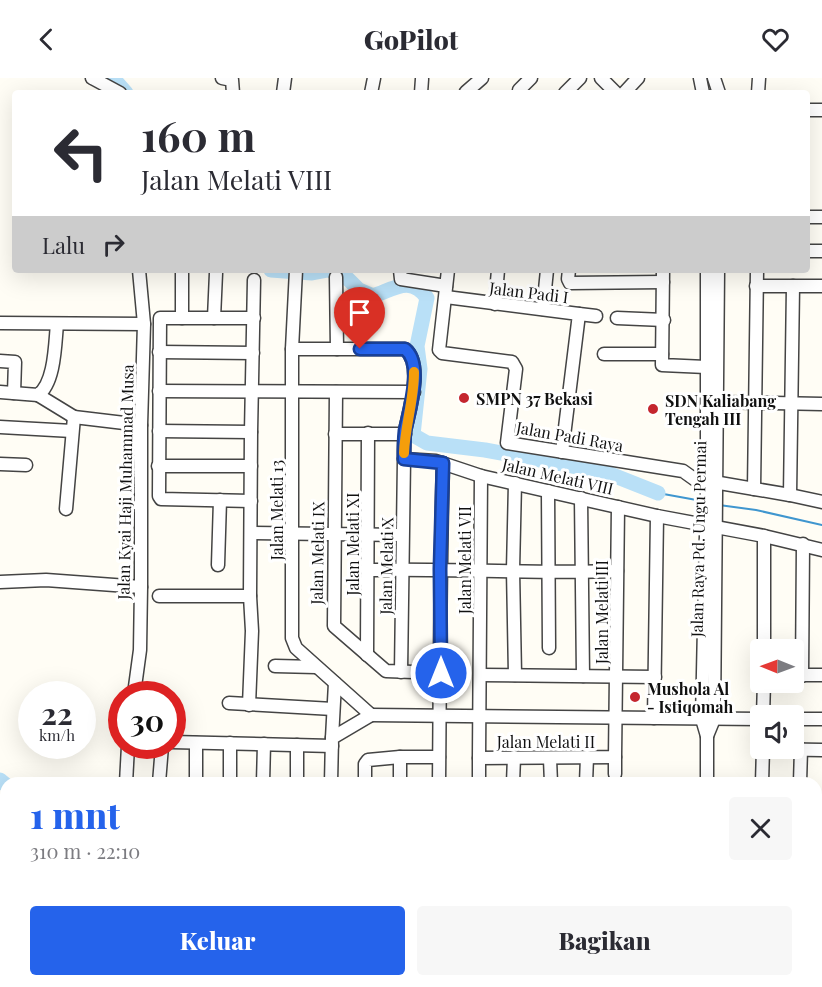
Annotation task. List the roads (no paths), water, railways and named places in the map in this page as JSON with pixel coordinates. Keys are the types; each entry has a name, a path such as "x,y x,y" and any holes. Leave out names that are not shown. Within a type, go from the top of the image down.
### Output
{"street":[{"path":"92,78 114,90"},
{"path":"222,78 232,80 233,90"},
{"path":"467,89 482,78"},
{"path":"519,90 531,78"},
{"path":"568,90 580,78"},
{"path":"601,78 613,90"},
{"path":"627,90 638,78"},
{"name":"Jalan Kyai Haji Muhammad Musa","path":"136,681 140,650 144,324 139,273"},
{"path":"182,273 182,318"},
{"path":"214,318 216,273"},
{"name":"Jalan Padi I","path":"400,273 401,279 495,304 579,314 562,452"},
{"name":"Jalan Padi Raya","path":"448,273 440,351 512,362 515,365 514,398 507,443 683,471 711,496"},
{"path":"495,304 498,273"},
{"path":"543,309 547,273"},
{"path":"569,273 570,283 663,276 663,366 706,367"},
{"name":"Jalan Raya Pd. Ungu Permai","path":"707,273 706,460 711,496"},
{"name":"Jalan Raya Pd. Ungu Permai","path":"707,777 710,526 716,402 718,273"},
{"path":"754,489 757,273"},
{"name":"Jalan Melati 13","path":"296,275 292,349 292,638 296,648 370,715"},
{"path":"292,349 337,349 336,277"},
{"path":"249,705 252,631 250,596 251,432 255,280"},
{"path":"756,286 822,286"},
{"path":"790,495 793,286"},
{"path":"337,310 371,311"},
{"path":"579,314 596,316"},
{"path":"252,501 162,499 158,494 159,318 254,318"},
{"path":"618,318 664,320"},
{"path":"0,323 144,324"},
{"path":"38,395 43,392 54,364 57,324"},
{"name":"Jalan Melati X","path":"337,349 405,349 411,354 413,360 414,392 405,434 404,459 401,672"},
{"path":"159,352 253,353"},
{"path":"604,354 662,354"},
{"path":"0,361 15,362 14,393"},
{"path":"159,391 414,392"},
{"path":"0,392 38,395 74,417 141,425"},
{"name":"Jalan Melati IX","path":"336,392 333,624 342,634"},
{"path":"716,402 822,404"},
{"path":"66,509 74,417"},
{"path":"0,427 72,431"},
{"path":"159,431 251,432"},
{"name":"Jalan Melati XI","path":"367,655 369,433"},
{"path":"335,434 405,434"},
{"name":"Jalan Melati VIII","path":"404,459 443,463 481,476 657,516 803,544 822,550"},
{"path":"683,471 706,460"},
{"path":"439,777 443,463"},
{"path":"0,464 26,465"},
{"path":"158,466 251,466"},
{"name":"Jalan Melati VII","path":"480,717 481,476"},
{"path":"514,483 515,675"},
{"path":"711,496 754,489 822,502"},
{"path":"548,491 549,648"},
{"path":"582,498 584,676"},
{"path":"218,566 220,500"},
{"name":"Jalan Melati III","path":"617,718 618,507"},
{"path":"654,718 657,516"},
{"path":"251,533 402,535"},
{"path":"764,536 764,639"},
{"path":"799,639 803,544"},
{"path":"368,570 617,571"},
{"path":"0,582 46,580 141,587"},
{"path":"159,596 250,596"},
{"path":"342,634 367,627"},
{"path":"342,634 386,671 441,673"},
{"path":"275,666 316,667"},
{"path":"481,675 655,677"},
{"path":"804,675 822,675"},
{"path":"331,777 335,683"},
{"path":"229,704 333,709"},
{"path":"186,743 297,745 332,742 370,715 708,719 750,717"},
{"name":"Jalan Melati II","path":"480,717 479,758 550,759 615,757 617,718"},
{"path":"804,719 822,719"},
{"path":"196,743 196,777"},
{"path":"230,743 230,777"},
{"path":"263,777 264,744"},
{"path":"297,745 297,777"},
{"path":"804,749 822,750"},
{"path":"365,777 365,764 368,760 439,757"},
{"path":"513,777 514,757"},
{"path":"586,757 586,777"},
{"path":"615,757 615,774"},
{"path":"400,758 400,777"},
{"path":"479,758 479,777"},
{"path":"126,777 127,759"},
{"path":"159,777 161,759"},
{"path":"550,759 550,777"},
{"path":"762,777 763,759"},
{"path":"800,777 801,759"}],"waterway":[{"path":"113,78 123,90"},
{"path":"342,273 359,290 373,296 395,287 408,285 421,291 427,298 417,346 420,369 413,435 427,443 485,450 605,472 658,493"},
{"path":"658,493 702,501"},
{"path":"719,505 756,510 822,525"}],"place":[{"name":"SMPN 37 Bekasi","path":"464,398"},
{"name":"SDN Kaliabang Tengah III","path":"653,409"},
{"name":"Mushola Al - Istiqomah","path":"635,697"}]}
